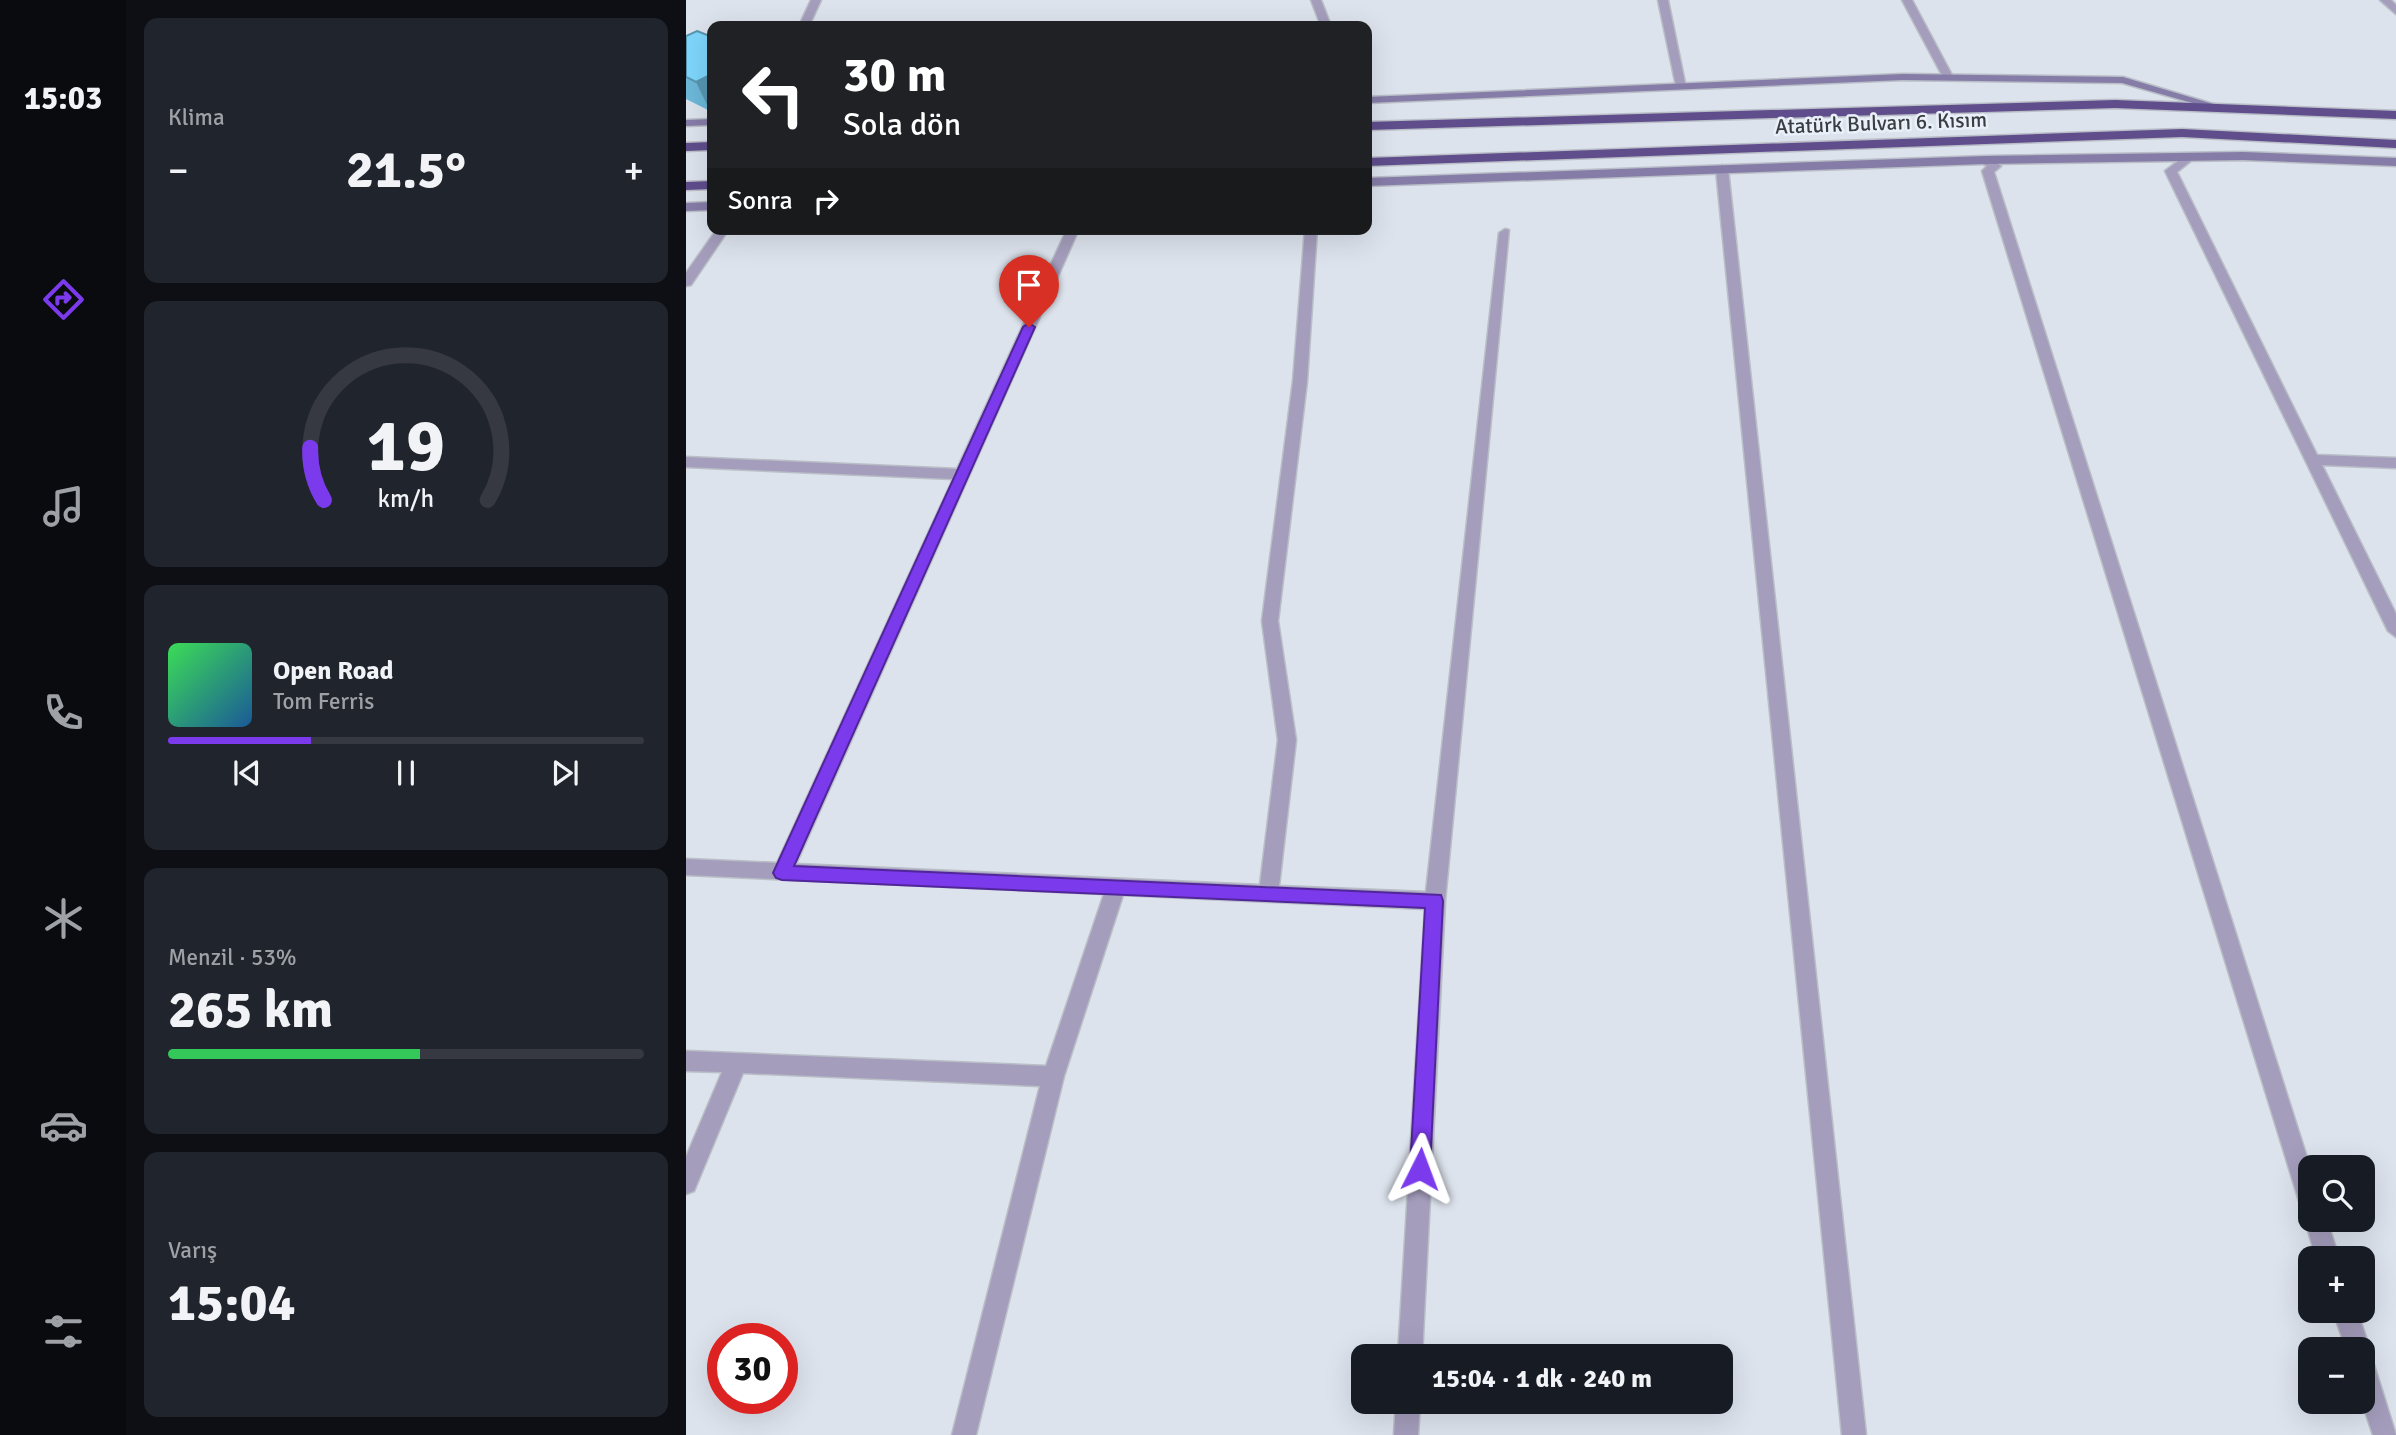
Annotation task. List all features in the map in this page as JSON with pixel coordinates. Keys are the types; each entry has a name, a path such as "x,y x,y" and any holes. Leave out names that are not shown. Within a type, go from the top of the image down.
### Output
{"highway":[{"name":"Atatürk Bulvarı 6. Kısım","path":"1372,126 2115,104 2396,115"},
{"name":"Atatürk Bulvarı 6. Kısım","path":"1372,162 2182,133 2396,144"},
{"path":"686,147 707,146"},
{"path":"686,186 707,185"}],"street":[{"path":"806,21 816,0"},
{"path":"1317,0 1324,21"},
{"path":"1662,0 1682,86"},
{"path":"1907,0 1948,78"},
{"path":"2385,0 2396,11"},
{"path":"1372,100 1903,77 2123,80 2224,109"},
{"path":"686,123 707,122"},
{"path":"2191,156 2171,171 2396,631"},
{"path":"1372,182 1985,160 2191,156 2396,162"},
{"path":"1985,160 1995,166 1988,171 2298,1162"},
{"path":"1722,169 1854,1435"},
{"path":"686,207 707,206"},
{"path":"1411,1344 1435,901 1505,233"},
{"path":"686,282 719,235"},
{"path":"782,873 1070,235"},
{"path":"1268,894 1287,740 1270,621 1300,381 1311,235"},
{"path":"2312,460 2396,463"},
{"path":"686,463 962,474"},
{"path":"686,867 1435,901"},
{"path":"964,1435 1053,1076 1116,887"},
{"path":"686,1061 1053,1076"},
{"path":"686,1183 736,1064"},
{"path":"2375,1405 2385,1435"},
{"path":"1406,1435 1407,1414"}],"building":[{"path":"697,31 707,35 707,76 696,82 686,77 686,36"}],"route":[{"path":"1029,327 782,873 1435,901 1420,1169"}]}
